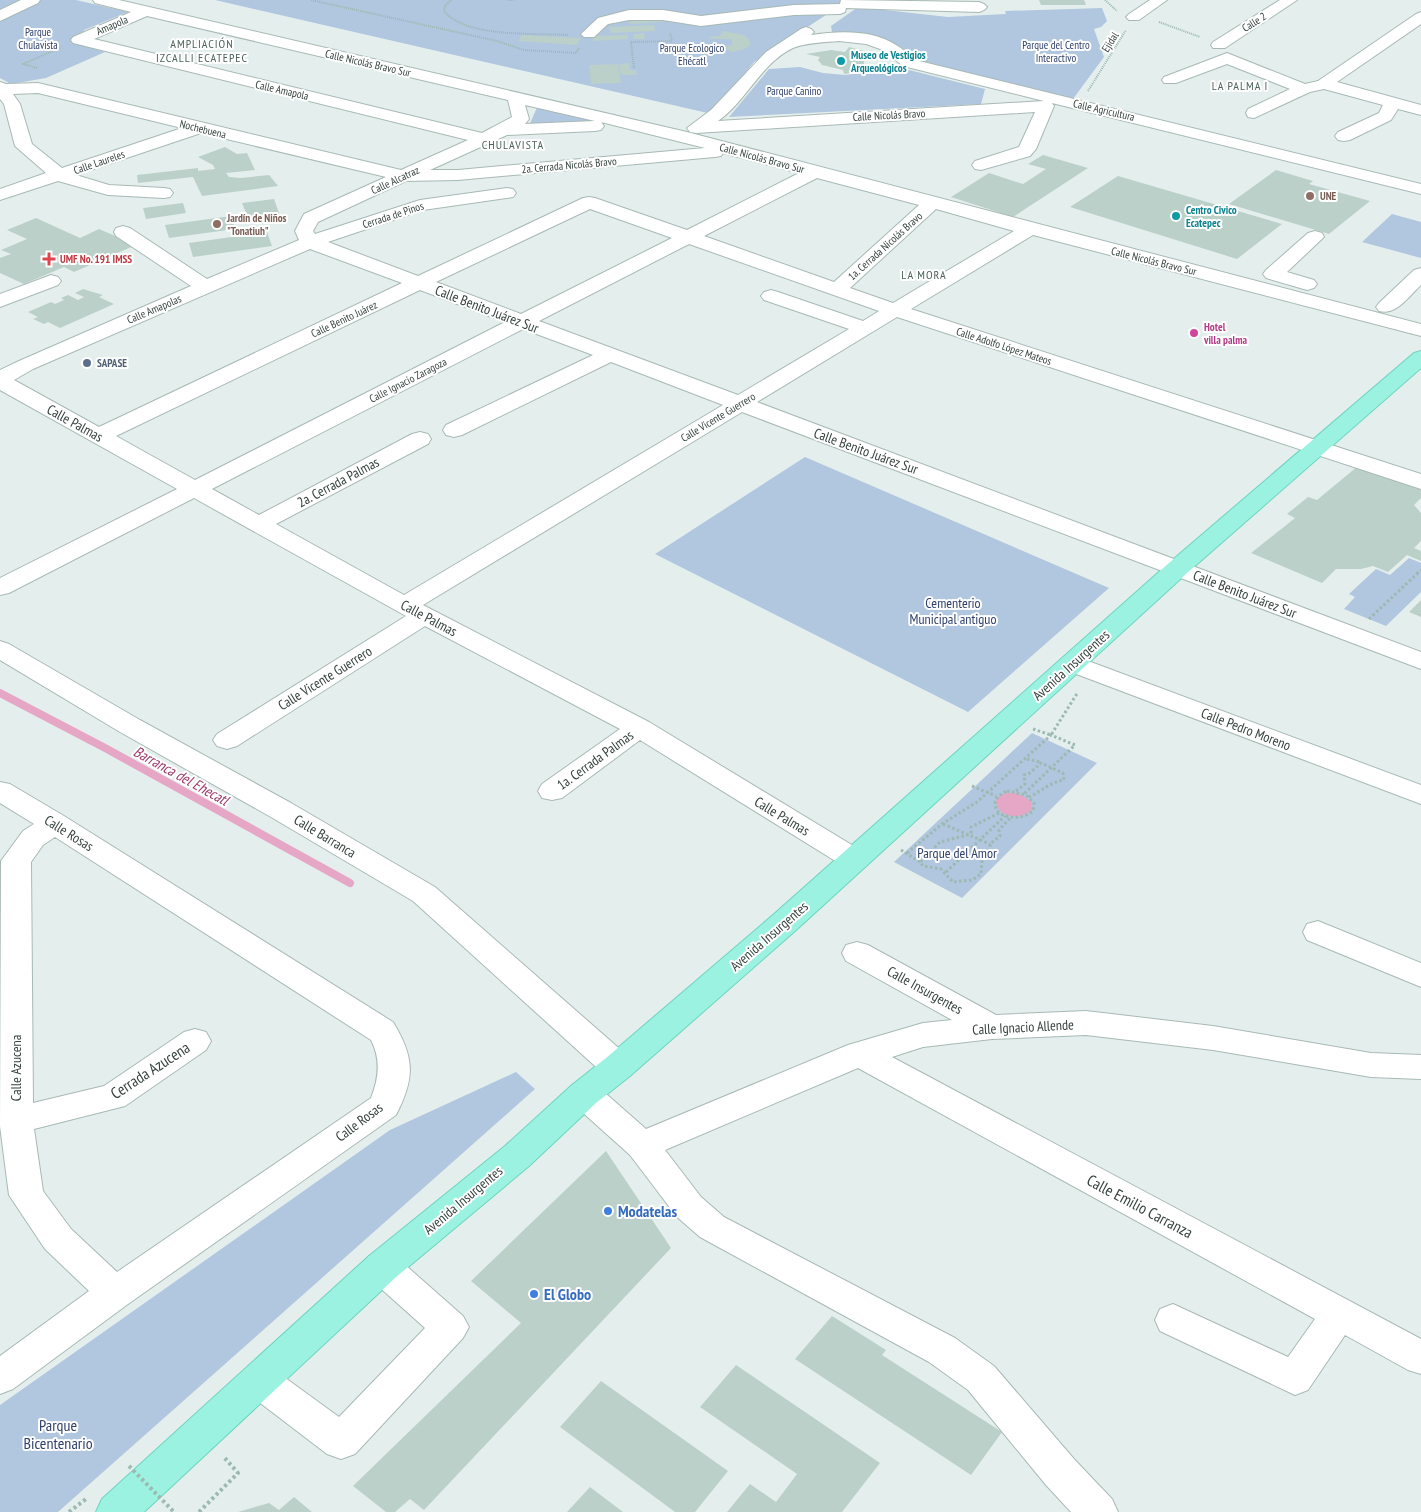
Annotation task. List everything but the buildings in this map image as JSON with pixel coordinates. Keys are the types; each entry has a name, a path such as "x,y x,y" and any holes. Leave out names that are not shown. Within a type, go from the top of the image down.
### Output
{"main road":[{"name":"Avenida Insurgentes","path":"116,1512 382,1267 516,1156 584,1094 618,1067 855,860 1086,669 1178,568 1421,357"}],"street":[{"path":"0,16 33,0"},
{"name":"Calle Nicolás Bravo Sur","path":"100,0 682,136 1030,229 1421,330"},
{"path":"1134,17 1160,0"},
{"name":"Calle 2","path":"1218,45 1290,0"},
{"path":"590,34 603,21 629,16 663,15 701,20 845,4 937,3 979,7"},
{"path":"682,136 717,114 756,69 772,55 845,4"},
{"name":"Amapola","path":"80,40 145,11"},
{"path":"765,28 768,12"},
{"path":"1254,113 1304,89 1324,84 1421,17"},
{"path":"814,26 839,36"},
{"name":"Calle Agricultura","path":"790,42 839,36 869,40 890,47 909,63 1421,189"},
{"name":"Calle Amapola","path":"80,40 484,139"},
{"path":"1170,80 1227,58 1304,89"},
{"path":"1324,84 1392,104 1421,110"},
{"path":"2,88 12,104 24,146 60,176 108,190 164,193"},
{"name":"Nochebuena","path":"2,88 38,88 403,176"},
{"path":"1020,91 1028,101 1027,107"},
{"name":"Calle Alcatraz","path":"310,242 304,231 311,218 504,130 521,119 515,98"},
{"name":"Calle Nicolás Bravo","path":"698,127 1080,104"},
{"path":"1344,136 1385,116 1392,104"},
{"path":"981,164 1024,152 1046,106"},
{"name":"Calle Alcatraz","path":"504,130 631,125"},
{"name":"Calle Laureles","path":"0,195 198,128"},
{"name":"2a. Cerrada Nicolás Bravo","path":"403,176 458,175 735,151"},
{"name":"Calle Ignacio Zaragoza","path":"0,588 815,172"},
{"name":"Cerrada de Pinos","path":"310,242 420,205 507,192"},
{"name":"Calle Adolfo López Mateos","path":"589,202 895,310 1421,482"},
{"name":"Calle Benito Juárez","path":"98,436 589,202"},
{"name":"1a. Cerrada Nicolás Bravo","path":"838,290 932,203"},
{"name":"Calle Vicente Guerrero","path":"227,740 415,611 739,404 1030,229"},
{"path":"123,232 206,287"},
{"path":"1315,237 1273,274 1421,318"},
{"name":"Calle Benito Juárez Sur","path":"310,242 1178,568 1421,662"},
{"name":"Calle Amapolas","path":"0,380 26,365 310,242"},
{"path":"1386,307 1421,274"},
{"path":"0,301 50,281"},
{"path":"771,296 865,328"},
{"path":"454,430 610,355"},
{"name":"Calle Palmas","path":"0,380 257,525 415,611 639,728 855,860"},
{"name":"2a. Cerrada Palmas","path":"257,525 420,439"},
{"name":"Calle Barranca","path":"0,649 130,726 281,810 424,894 618,1067"},
{"name":"Calle Pedro Moreno","path":"1086,669 1421,794"},
{"name":"1a. Cerrada Palmas","path":"552,791 639,728"},
{"name":"Calle Rosas","path":"0,791 54,823 382,1031 392,1046 395,1066 393,1086 384,1106 115,1293 0,1376"},
{"name":"Calle Azucena","path":"54,823 32,838 16,861 16,1120 26,1196 58,1239 115,1293"},
{"path":"1318,932 1421,976"},
{"name":"Calle Insurgentes","path":"858,953 992,1026"},
{"name":"Calle Ignacio Allende","path":"642,1145 859,1054 923,1035 992,1026 1086,1023 1213,1038 1371,1065 1421,1067"},
{"name":"Cerrada Azucena","path":"16,1120 113,1098 195,1041"},
{"name":"Calle Emilio Carranza","path":"859,1054 1421,1358"},
{"path":"584,1094 642,1145 689,1207 712,1228 942,1350 981,1378 1060,1472 1098,1512"},
{"path":"260,1381 341,1441 450,1327 382,1267"},
{"path":"1173,1320 1295,1378 1339,1314"}],"path":[{"path":"311,0 497,41 524,50 576,54 590,34"},
{"path":"450,0 445,6 444,11 451,20 459,24 486,29 569,36"},
{"path":"507,0 515,0"},
{"name":"Ejidal","path":"1080,104 1134,17 1116,10 1105,0"},
{"path":"634,68 630,42 672,41 668,22 701,20"},
{"path":"38,88 37,68 23,64 80,40"},
{"path":"1352,635 1421,570"},
{"path":"990,844 990,854 982,860 981,874 978,878 971,881 953,882 946,876 946,872 936,867 923,866 907,853 942,824 977,802 1051,735 1079,690 1086,669"},
{"path":"1024,794 1075,745 1051,735"},
{"path":"1027,758 1062,773 1064,780 1052,782 1044,790 1029,797"},
{"path":"1016,791 1025,784 1024,775 1030,773 1032,769 1041,763"},
{"path":"1007,791 1016,791 1024,794 1034,802 1032,811 1024,817 1005,816 999,813 994,804 996,796 1007,791"},
{"path":"920,862 940,842 965,837 971,833 971,826 999,813"},
{"path":"946,872 1005,816"},
{"path":"990,844 997,840 1000,836 999,830 1011,817"},
{"path":"942,824 990,844"},
{"path":"130,1466 174,1512"},
{"path":"199,1512 238,1473"}],"green space":[{"name":"Parque Chulavista","path":"0,0 76,0 128,12 84,30 79,44 105,52 46,78 11,84 0,78"},
{"name":"Parque Ecologico Ehécatl","path":"215,0 840,0 840,3 829,13 754,62 712,114"},
{"name":"Parque del Centro Interactivo","path":"858,7 948,17 1006,14 1005,11 1102,8 1107,21 1101,27 1094,29 1104,57 1073,99 914,62 860,36 832,32 831,26"},
{"name":"Parque Canino","path":"893,66 985,89 981,104 729,117 769,69 800,67 823,73 845,75 862,73 874,67 885,68"},
{"path":"538,105 607,122 529,126"},
{"path":"1392,214 1421,222 1421,258 1362,242"},
{"name":"Cementerio Municipal antiguo","path":"805,457 1109,588 968,712 655,554"},
{"path":"1409,558 1421,563 1421,592 1386,626 1344,609 1355,597 1349,594 1376,569 1390,575"},
{"name":"Parque del Amor","path":"1032,733 1097,763 962,898 894,862"},
{"name":"Parque Bicentenario","path":"516,1072 535,1089 58,1512 0,1512 0,1405 390,1130"}],"shaded area":[{"path":"1005,793 1017,793 1031,801 1032,809 1028,813 1017,816 1001,812 996,802 997,798"}],"waterway":[{"name":"Barranca del Ehecatl","path":"0,693 107,749 350,883"}],"place":[{"name":"Museo de Vestigios Arqueológicos","path":"841,61"},
{"name":"UNE","path":"1310,196"},
{"name":"Centro Civico Ecatepec","path":"1176,216"},
{"name":"Jardín de Niños \"Tonatiuh\"","path":"217,224"},
{"name":"UMF No. 191 IMSS","path":"49,259"},
{"name":"Hotel villa palma","path":"1194,333"},
{"name":"SAPASE","path":"87,363"},
{"name":"Modatelas","path":"608,1211"},
{"name":"El Globo","path":"534,1294"}],"district":[{"name":"AMPLIACIÓN IZCALLI ECATEPEC","path":"202,51"},
{"name":"LA PALMA I","path":"1240,86"},
{"name":"CHULAVISTA","path":"513,145"},
{"name":"LA MORA","path":"924,275"}]}
